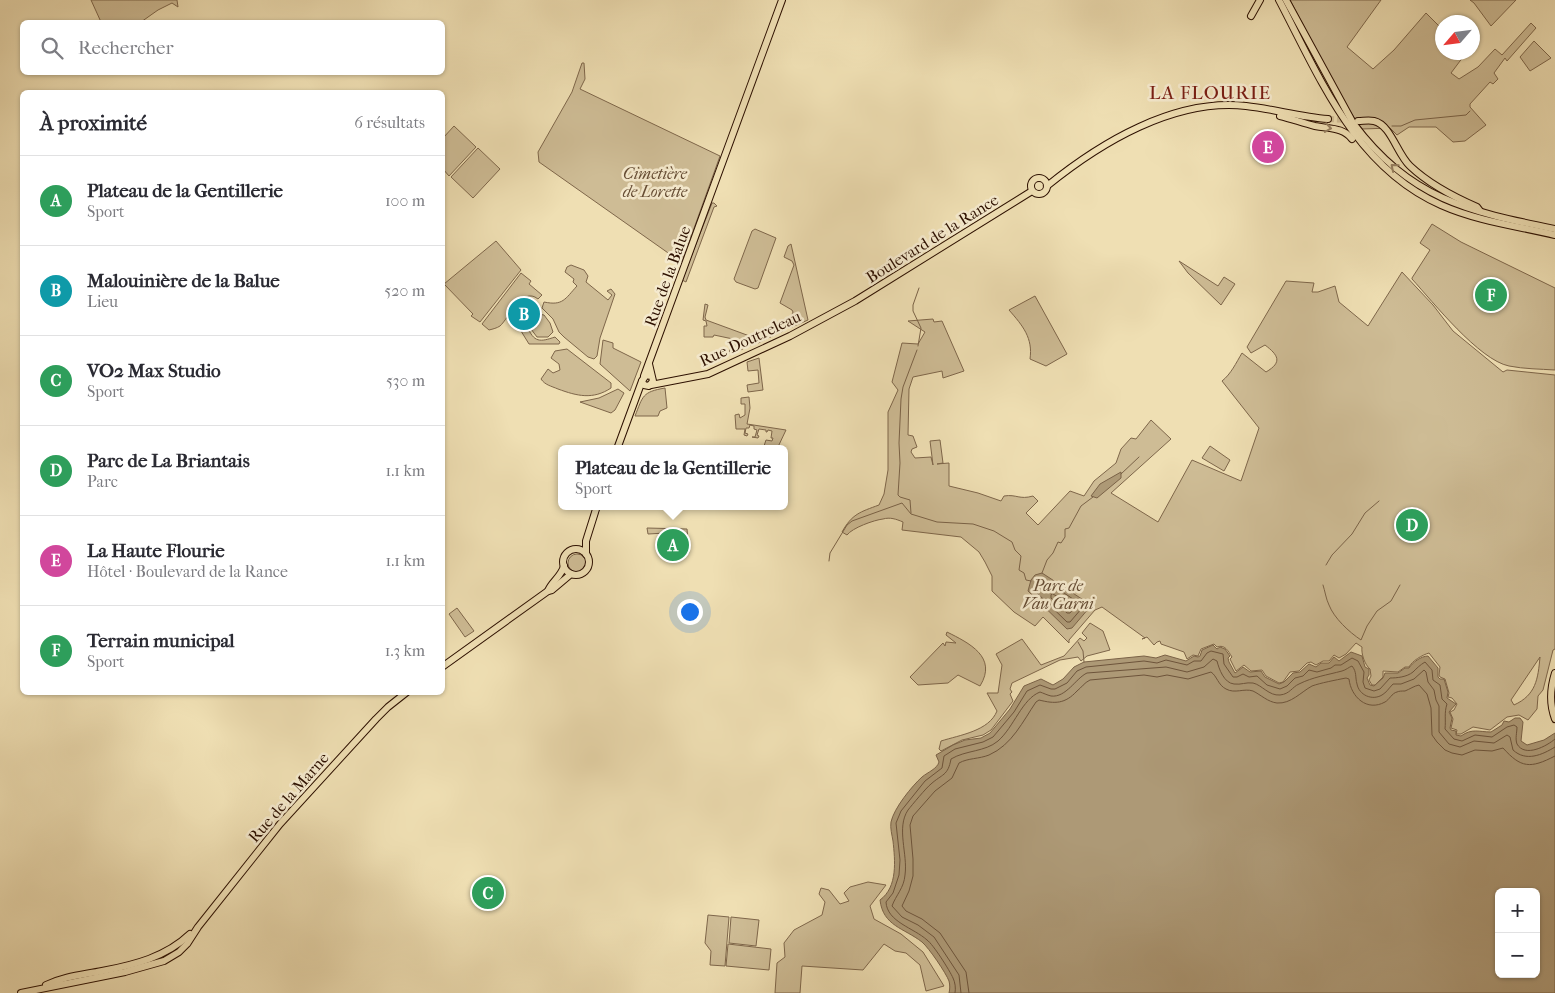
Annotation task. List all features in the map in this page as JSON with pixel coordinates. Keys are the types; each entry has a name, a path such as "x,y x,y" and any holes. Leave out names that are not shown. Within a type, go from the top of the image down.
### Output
{"main road":[{"name":"Rue de la Balue","path":"619,445 631,409 648,380 649,363 782,0"},
{"path":"1251,16 1260,0"},
{"path":"1279,0 1341,117 1366,150 1388,171 1406,185 1440,205 1481,219 1555,234"},
{"path":"1286,0 1342,107 1364,138 1391,165 1440,198 1483,214 1555,229"},
{"path":"1045,183 1135,129 1177,112 1219,105 1245,106 1328,119"},
{"path":"1266,108 1290,119 1343,131 1361,149 1366,150"},
{"path":"1360,121 1373,121 1380,124 1387,130 1402,157 1410,166 1446,192 1477,207 1483,214"},
{"path":"1040,178 1045,183 1045,191 1041,194 1032,190 1032,183 1035,180 1040,178"},
{"name":"Boulevard de la Rance","path":"845,307 1032,190"},
{"name":"Rue Doutreleau","path":"648,380 662,382 703,376 776,343 845,307"},
{"path":"445,665 552,590 571,574 580,574 587,568 589,561 586,554 586,541 596,510"},
{"path":"548,591 549,587 561,573 566,555 586,541"},
{"path":"577,549 586,554"},
{"path":"564,566 571,574"},
{"path":"1555,673 1550,699 1555,719"},
{"name":"Rue de la Marne","path":"21,993 81,977 118,971 168,955 187,944 198,927 292,811 376,719 404,695"}],"green space":[{"path":"91,0 177,0 178,7 172,3 144,20 100,20"},
{"path":"1290,0 1381,0 1347,47 1373,69 1394,50 1426,13 1435,22 1435,60 1461,60 1451,73 1459,79 1478,67 1495,49 1502,55 1531,23 1536,28 1507,61 1505,58 1494,73 1498,79 1493,84 1490,82 1470,104 1470,107 1486,125 1465,141 1453,142 1436,127 1409,127 1397,135 1390,128 1362,129 1343,101"},
{"path":"1470,0 1516,0 1491,26"},
{"path":"1534,41 1551,58 1530,71 1520,57"},
{"name":"Cimetière de Lorette","path":"582,63 584,63 585,79 580,89 720,156 681,262 539,162 538,152 572,92"},
{"path":"454,126 476,147 449,176 445,171 445,136"},
{"path":"478,148 500,169 473,198 451,177"},
{"path":"712,203 717,206 714,207 686,282 682,280"},
{"path":"1432,224 1461,242 1555,288 1555,370 1509,366 1484,353 1457,329 1412,279 1430,250 1420,243"},
{"path":"755,229 776,238 758,288 755,289 736,282 734,279 752,231"},
{"path":"496,241 521,270 480,322 471,316 473,314 445,283"},
{"path":"791,244 808,320 792,327 788,324 793,312 792,310 780,303 794,265 792,261 784,257 788,246"},
{"path":"1179,261 1218,286 1224,277 1235,284 1221,305 1188,273"},
{"path":"571,265 584,270 588,276 586,282 608,300 612,295 607,291 611,289 615,294 600,338 597,356 594,359 588,357 564,337 559,332 553,319 542,308 544,302 560,302 577,286 573,282 574,279 565,272 567,267"},
{"name":"Parc de Vau Garni","path":"1402,272 1433,305 1453,331 1503,372 1507,370 1555,375 1555,649 1553,650 1543,690 1538,696 1537,709 1528,720 1519,715 1507,717 1490,730 1473,727 1461,734 1456,734 1457,730 1451,728 1453,719 1450,712 1454,710 1457,704 1452,698 1448,697 1449,693 1445,679 1439,675 1440,667 1429,653 1398,672 1383,671 1383,677 1375,685 1372,685 1369,680 1371,676 1370,669 1366,665 1362,647 1356,643 1346,654 1339,658 1334,655 1329,661 1323,661 1316,665 1311,662 1307,663 1299,671 1290,672 1283,682 1279,683 1266,676 1262,670 1251,671 1244,665 1236,671 1230,659 1232,657 1222,646 1217,647 1214,644 1201,649 1198,656 1193,655 1187,659 1184,652 1161,644 1160,641 1154,645 1147,637 1145,638 1102,607 1095,610 1069,640 1069,643 1043,617 1035,626 1014,612 992,591 992,576 985,562 979,552 961,537 902,530 903,522 891,518 864,525 847,535 842,532 849,521 857,514 879,505 884,494 888,470 888,412 898,390 892,382 902,343 918,344 925,332 908,321 933,319 934,322 942,321 964,371 943,378 942,371 913,377 909,389 908,435 913,436 917,447 912,449 911,452 915,458 931,457 933,465 930,441 940,440 943,463 937,464 949,463 949,486 1001,501 1004,496 1033,496 1038,501 1026,513 1038,525 1070,491 1084,496 1094,481 1116,463 1121,449 1131,438 1136,439 1151,420 1171,439 1111,493 1158,522 1192,460 1241,481 1259,428 1222,381 1231,372 1242,353 1266,372 1277,362 1276,355 1265,345 1251,353 1247,347 1286,281 1314,283 1312,292 1318,292 1335,286 1339,302 1368,326","holes":["1540,657 1535,686 1527,696 1514,705 1511,700"]},
{"path":"521,273 531,281 529,284 542,295 538,299 532,296 521,300 500,326 489,330 482,324"},
{"path":"1035,296 1067,354 1046,366 1030,359 1030,345 1026,333 1019,321 1009,310"},
{"path":"705,304 708,305 706,320 755,338 756,342 733,354 729,353 733,339 714,335 713,337 704,337 704,326 707,326 706,321 703,320"},
{"path":"538,314 544,315 550,323 553,332 548,337 537,337 531,329 531,321"},
{"path":"772,323 780,325 783,331 758,343 763,328 769,327"},
{"path":"527,326 532,336 538,340 555,337 560,342 559,344 529,344 521,331"},
{"path":"603,340 613,343 613,348 641,362 630,391 600,364"},
{"path":"567,349 611,383 611,388 598,394 585,396 544,383 541,379 548,369 553,373 560,370 559,364 551,358 555,351"},
{"path":"759,358 763,390 748,392 747,385 759,383 758,370 748,371 747,362"},
{"path":"665,388 667,408 660,411 658,416 635,416 644,396 652,391"},
{"path":"618,389 624,393 615,410 611,413 580,402 599,398"},
{"path":"749,397 750,408 747,424 786,430 779,445 764,445 766,440 772,441 772,431 768,430 766,432 766,430 759,429 758,438 752,437 755,437 757,430 754,429 754,426 750,425 749,428 746,428 745,433 748,434 747,436 744,435 745,429 736,429 735,415 739,414 740,418 745,415 745,404 741,404 741,398"},
{"path":"1210,446 1230,460 1224,471 1202,458"},
{"path":"647,528 687,529 689,553 685,557 661,557 661,535 684,535 684,532 648,534"},
{"path":"573,554 581,554 586,559 584,570 573,572 568,567 568,559"},
{"path":"457,608 474,631 465,637 449,614"},
{"path":"1090,623 1103,631 1110,650 1087,656 1081,661 1078,657 1060,660 1012,683 1010,689 1012,692 1010,694 1013,701 991,730 983,735 962,740 941,751 939,749 941,741 981,728 993,718 997,711 987,693 998,693 1002,665 996,654 1022,639 1041,665 1064,656 1080,638 1084,641 1087,638 1082,633"},
{"path":"947,632 972,646 983,659 986,667 985,676 980,686 958,675 948,683 918,685 910,677 943,643 945,646 946,642 956,643 946,635"},
{"path":"868,882 886,885 870,906 874,919 901,934 923,952 944,986 926,991 920,965 906,953 895,951 884,944 863,970 802,966 800,993 775,993 777,963 785,957 784,943 794,930 822,915 825,902 819,894 821,888 829,890 840,904 849,901 844,893 850,887"},
{"path":"708,915 729,917 725,966 710,965 711,951 705,943"},
{"path":"731,917 759,920 756,946 729,943"},
{"path":"728,944 771,949 769,970 726,966"}],"water":[{"path":"1121,472 1121,478 1097,498 1091,496 1100,484"},
{"path":"1042,573 1088,603 1089,608 1072,628 1067,629 1028,591 1031,580 1035,575"},
{"path":"1213,645 1217,649 1220,647 1225,649 1230,656 1228,658 1229,662 1235,673 1243,667 1250,672 1261,671 1265,677 1279,684 1284,682 1293,673 1300,672 1309,664 1316,667 1321,663 1329,663 1334,657 1339,661 1351,652 1362,656 1365,667 1369,669 1367,678 1370,685 1374,686 1383,678 1385,673 1398,673 1405,668 1409,668 1420,658 1428,656 1438,668 1438,677 1444,679 1448,692 1447,698 1456,704 1449,712 1452,718 1450,728 1456,731 1456,735 1461,736 1472,731 1491,732 1502,725 1504,721 1509,722 1515,718 1520,718 1523,722 1521,741 1527,745 1544,740 1555,733 1555,993 949,993 949,981 929,949 885,916 880,900 886,895 893,881 894,856 891,822 893,816 913,786 936,767 939,762 936,755 965,740 981,738 990,733 1010,709 1024,686 1041,679 1053,685 1063,679 1074,667 1084,662 1144,656 1156,658 1165,655 1186,661 1194,656 1200,656 1202,650"}],"waterway":[{"path":"1392,126 1401,126 1415,120 1466,115 1470,111"},
{"path":"918,346 921,328 913,311 913,305 919,288"},
{"path":"911,513 910,500 898,495 899,443 903,387 917,350"},
{"path":"1121,474 1139,457"},
{"path":"1042,573 1047,560 1058,542 1061,543 1065,537 1065,529 1069,528 1081,506 1093,497"},
{"path":"1326,565 1332,555 1352,534 1365,513 1379,501"},
{"path":"829,561 830,553 847,525 852,521 902,503 911,514 937,522 973,524 994,531 1012,542 1015,550 1021,556 1019,570 1024,573 1026,580 1031,581"},
{"path":"1323,585 1328,603 1334,615 1361,640 1367,626 1377,611 1391,601 1400,585"},
{"path":"1078,642 1083,651 1084,662"}],"tunnel":[{"path":"1328,119 1349,120"}],"place":[{"name":"La Haute Flourie","path":"1268,147"},
{"name":"Terrain municipal","path":"1491,295"},
{"name":"Malouinière de la Balue","path":"524,314"},
{"name":"Parc de La Briantais","path":"1412,525"},
{"name":"Plateau de la Gentillerie","path":"673,545"},
{"name":"VO2 Max Studio","path":"488,893"}],"district":[{"name":"LA FLOURIE","path":"1210,92"}]}
